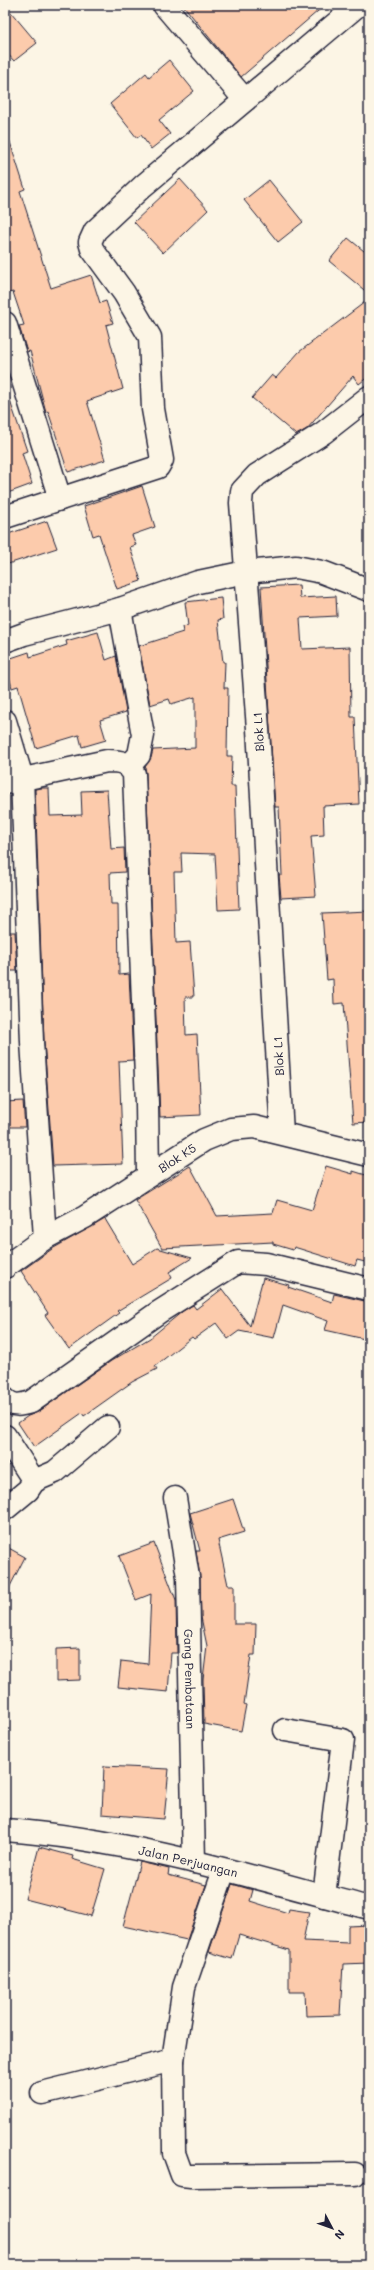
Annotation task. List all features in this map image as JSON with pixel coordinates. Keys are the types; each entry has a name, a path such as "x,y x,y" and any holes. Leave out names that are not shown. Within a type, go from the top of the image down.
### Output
{"street":[{"path":"164,5 245,100"},
{"path":"5,517 143,474 158,467 162,460 153,409 150,337 124,293 92,249 90,242 95,231 143,186 358,5"},
{"path":"5,323 60,499"},
{"name":"Blok L1","path":"282,1133 242,491 257,475 323,433 369,397"},
{"path":"5,641 24,634 120,608 198,582 246,572 296,567 322,572 369,590"},
{"path":"120,608 142,735 139,755 129,766"},
{"path":"5,721 13,780 45,1238"},
{"path":"13,780 107,762 121,761 129,766 134,774 148,1103 148,1175"},
{"name":"Blok K5","path":"5,1267 45,1238 85,1218 148,1175 204,1140 231,1129 254,1127 369,1154"},
{"path":"5,1399 9,1403 19,1406 31,1402 159,1312 238,1262 266,1264 369,1289"},
{"path":"5,1509 25,1493 34,1481 55,1472 108,1427"},
{"path":"5,1436 34,1481"},
{"name":"Gang Pembataan","path":"176,1498 188,1577 194,1862"},
{"path":"285,1730 343,1740 324,1896"},
{"name":"Jalan Perjuangan","path":"5,1830 33,1832 145,1849 369,1908"},
{"path":"224,1870 184,1987 173,2060 174,2154 182,2175 355,2174"},
{"path":"42,2093 173,2060"}],"building":[{"path":"5,5 37,43 14,61 5,51"},
{"path":"183,5 325,5 241,77"},
{"path":"169,60 194,91 159,120 170,134 151,149 141,135 137,138 110,104 146,73 149,77"},
{"path":"5,139 9,139 25,189 20,191 51,288 91,275 100,303 106,301 113,323 106,325 123,389 87,401 105,460 68,472 48,411 46,412 30,351 27,352 19,326 24,325 13,292 5,294"},
{"path":"180,179 208,210 163,253 134,222"},
{"path":"269,180 303,222 278,242 244,200"},
{"path":"348,238 369,255 369,294 329,261"},
{"path":"369,299 369,376 359,384 353,376 307,429 296,435 252,398 272,375 276,378 299,352"},
{"path":"5,395 8,395 27,451 22,453 32,484 5,494"},
{"path":"142,486 155,527 132,535 136,545 130,547 141,581 117,589 99,534 93,536 84,506"},
{"path":"47,521 57,548 5,565 5,535"},
{"path":"299,585 300,598 336,596 337,616 300,618 302,649 350,647 351,717 355,717 359,804 323,806 324,835 311,836 316,896 281,898 279,875 282,875 279,807 275,807 261,587"},
{"path":"221,598 223,619 218,620 223,662 225,662 224,688 228,688 227,756 232,756 231,786 235,786 239,909 218,910 215,854 181,853 182,872 174,872 176,943 190,942 194,997 185,997 186,1035 197,1034 201,1115 160,1117 145,767 151,758 153,750 195,748 195,697 171,704 169,699 150,705 139,646 183,632 182,627 188,626 185,602"},
{"path":"98,632 106,660 116,656 126,712 100,720 106,740 82,747 79,735 36,748 18,686 12,688 5,660 29,652 30,657 67,645 66,641"},
{"path":"49,788 50,816 82,815 81,791 107,790 111,849 124,848 125,872 110,873 111,904 118,904 119,975 129,974 133,1060 119,1061 123,1164 53,1166 44,1041 35,789"},
{"path":"369,911 369,1122 353,1123 344,1003 334,1004 333,979 327,980 322,913"},
{"path":"5,932 15,932 17,971 5,971"},
{"path":"23,1101 25,1127 5,1127 5,1102"},
{"path":"190,1166 217,1216 273,1213 277,1200 312,1210 326,1166 353,1174 353,1171 369,1176 369,1263 357,1260 355,1266 294,1247 293,1250 273,1244 273,1242 162,1248 135,1200"},
{"path":"105,1219 132,1264 157,1248 192,1258 169,1272 172,1278 117,1311 119,1313 69,1349 45,1315 48,1313 21,1271 52,1249"},
{"path":"263,1278 289,1285 288,1287 332,1302 334,1294 369,1302 369,1340 325,1330 328,1321 283,1305 274,1338 239,1331 228,1339 216,1323 194,1339 192,1337 155,1366 157,1369 132,1382 84,1416 82,1413 34,1447 18,1423 28,1416 38,1412 111,1361 150,1338 183,1311 193,1305 196,1309 222,1289 250,1326"},
{"path":"233,1499 244,1532 218,1540 228,1585 234,1585 234,1624 256,1624 255,1655 251,1655 244,1704 246,1705 241,1731 204,1724 203,1680 207,1646 201,1617 200,1577 196,1551 200,1551 190,1513"},
{"path":"154,1543 176,1600 177,1653 171,1653 168,1692 118,1687 121,1661 148,1664 151,1594 136,1600 119,1556"},
{"path":"5,1546 25,1557 5,1596"},
{"path":"80,1648 80,1680 56,1681 56,1649"},
{"path":"104,1766 169,1769 164,1819 102,1814"},
{"path":"39,1847 73,1856 72,1859 105,1869 91,1916 25,1899"},
{"path":"140,1862 169,1869 168,1875 206,1885 187,1940 123,1926"},
{"path":"232,1884 253,1890 250,1901 288,1913 289,1909 309,1912 303,1941 348,1943 348,1926 369,1925 369,1963 343,1964 340,2015 306,2016 305,1992 289,1992 289,1950 239,1935 232,1959 209,1952"}]}
